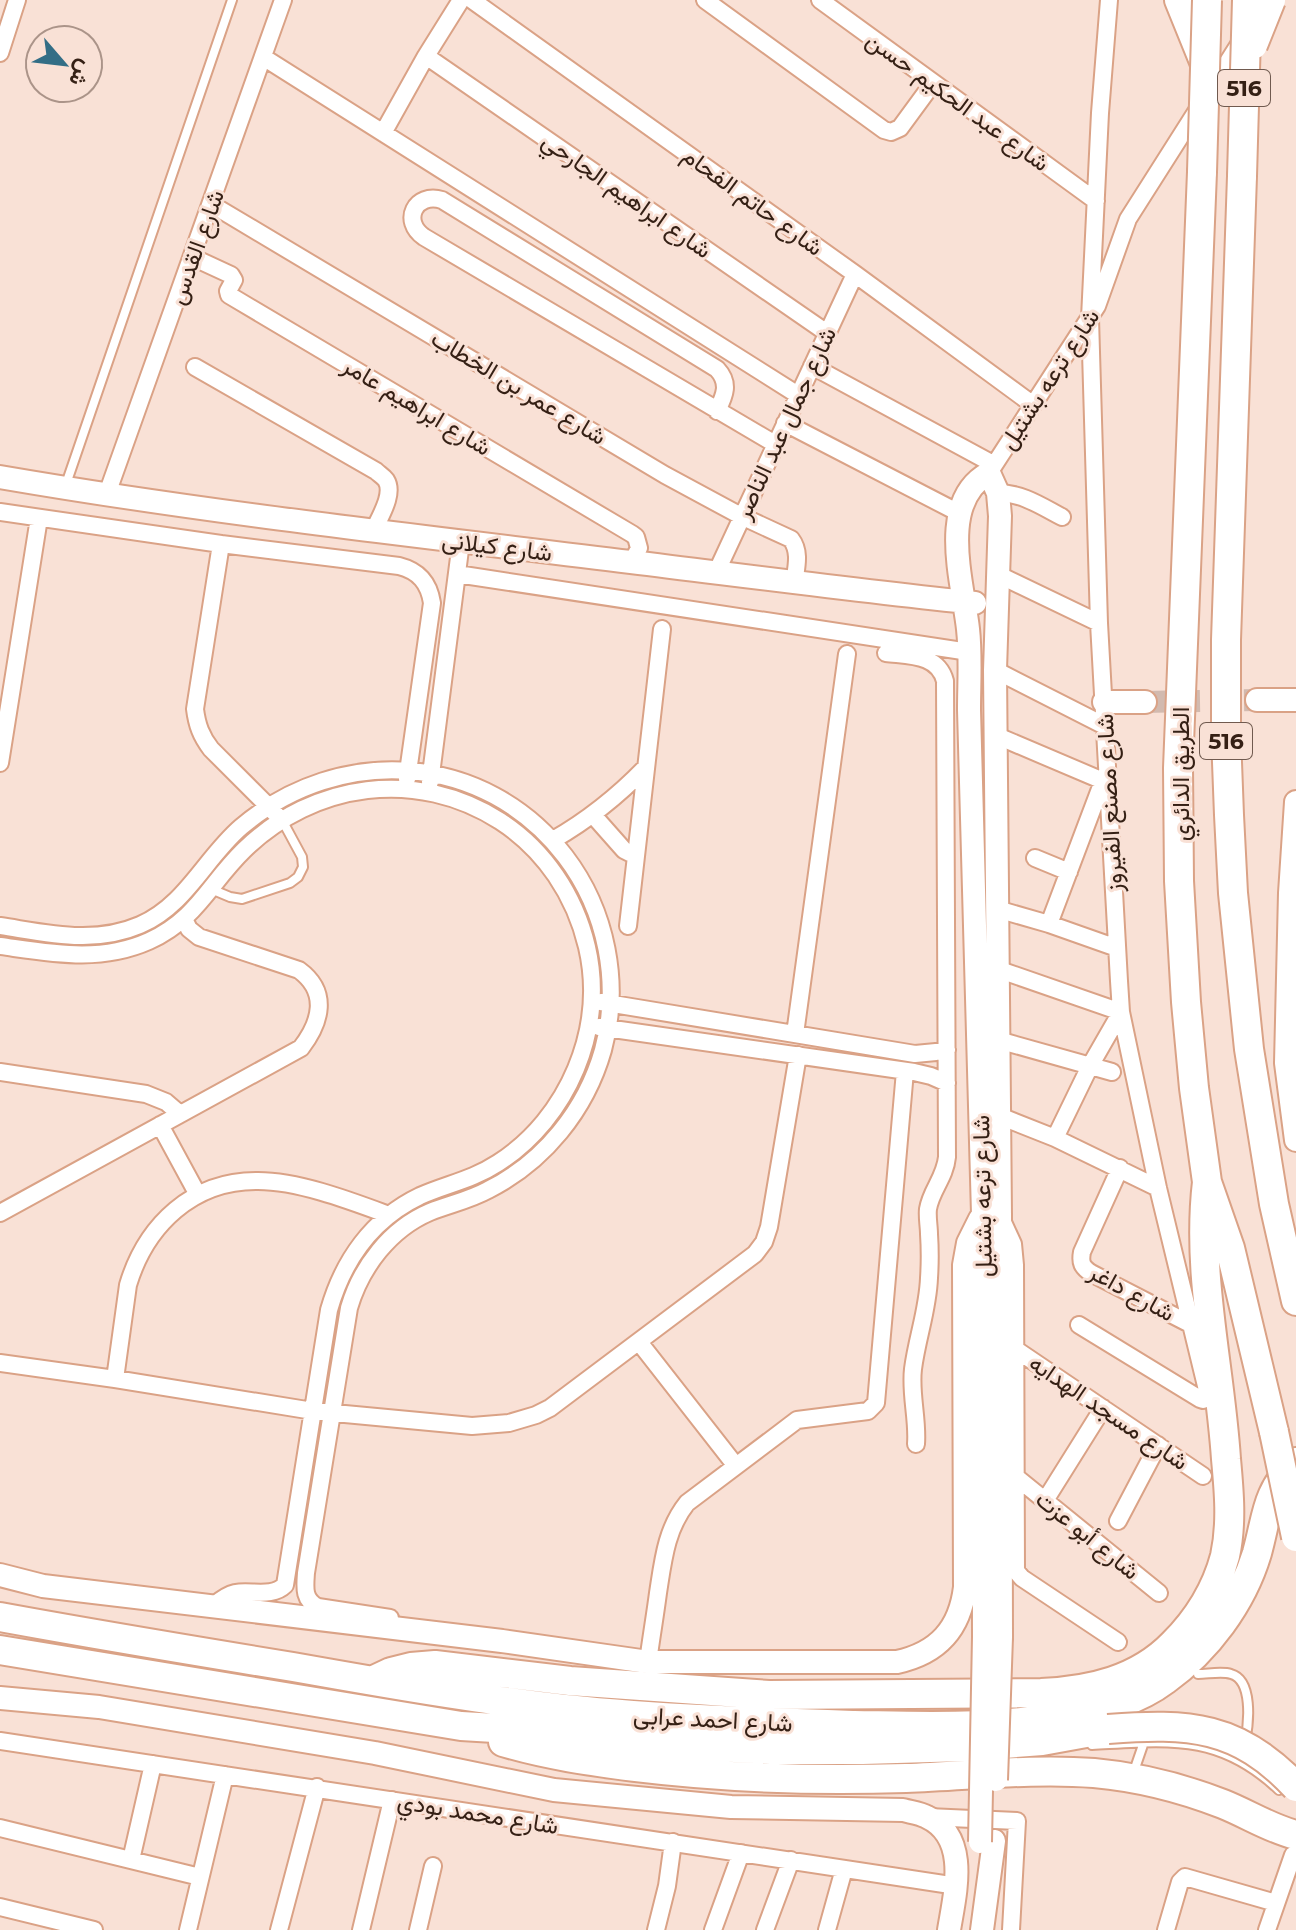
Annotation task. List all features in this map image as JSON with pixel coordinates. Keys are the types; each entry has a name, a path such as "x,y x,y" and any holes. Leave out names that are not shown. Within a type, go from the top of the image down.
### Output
{"highway":[{"path":"1179,0 1205,64"},
{"name":"الطريق الدائري","path":"1207,0 1178,782 1179,881 1186,1002 1207,1182 1230,1248 1296,1537"},
{"name":"الطريق الدائري","path":"1247,0 1226,640 1226,736 1240,971 1274,1204 1296,1301"},
{"path":"1245,64 1271,0"},
{"path":"372,1681 391,1672 435,1665 585,1683 769,1695 1055,1692 1096,1687 1146,1665 1188,1629 1204,1606 1217,1581 1229,1528 1225,1432 1204,1273 1207,1182"},
{"path":"1274,1204 1296,1246"},
{"name":"شارع احمد عرابى","path":"7,1617 372,1681 563,1709 715,1721 961,1727 1042,1721 1104,1709 1147,1692 1166,1680 1201,1648 1229,1612 1250,1573 1270,1500 1277,1485 1296,1462"},
{"name":"شارع احمد عرابى","path":"5,1654 461,1726 634,1743 804,1750 964,1747 1098,1738 1174,1726 1198,1728 1242,1743 1262,1755 1280,1770 1287,1789"},
{"path":"461,1726 506,1743 551,1754 678,1772 783,1778 904,1778 1050,1771 1132,1778 1203,1797 1294,1845"}],"street":[{"path":"0,53 17,0"},
{"name":"شارع القدس","path":"107,494 283,0"},
{"path":"383,133 461,0"},
{"name":"شارع حاتم الفحام","path":"472,0 1032,404"},
{"path":"705,0 884,130 891,132 900,128 933,83"},
{"name":"شارع عبد الحكيم حسن","path":"820,0 1096,201"},
{"name":"شارع مصنع الفيروز","path":"1079,1325 1200,1399 1206,1396 1121,1012 1106,782 1090,318 1109,0"},
{"name":"شارع ترعه بشتيل","path":"982,1930 992,1637 992,1215 969,652 958,557 961,514 970,488 993,477 1032,404 1090,318 1104,290 1128,219 1138,200 1247,32 1265,11 1280,0"},
{"name":"شارع ابراهيم الجارحي","path":"426,56 827,333"},
{"path":"263,57 798,395"},
{"path":"717,411 726,389 717,369 442,200 429,198 414,209 414,228 424,237 717,411 775,444"},
{"name":"شارع عمر بن الخطاب","path":"211,204 665,475 741,516 785,535 795,544 797,553 794,584"},
{"name":"شارع ابراهيم عامر","path":"192,257 233,277 229,295 632,534 639,548 632,562"},
{"name":"شارع جمال عبد الناصر","path":"716,573 855,274"},
{"path":"812,366 1016,494 1062,517"},
{"path":"195,367 376,471 386,480 386,502 373,532"},
{"path":"785,423 961,514"},
{"name":"شارع كيلانى","path":"0,477 373,532 794,584 996,605"},
{"name":"شارع ترعه بشتيل","path":"990,1112 998,1040 995,670 1000,516 993,477"},
{"path":"0,512 399,566 416,572 431,594 432,612 406,789"},
{"path":"0,763 39,518"},
{"path":"428,791 461,542"},
{"path":"221,544 195,709 196,724 211,749 282,820"},
{"path":"457,574 969,652"},
{"path":"997,574 1099,623"},
{"path":"628,926 662,629"},
{"path":"886,653 928,659 940,668 945,681 946,1165 929,1206 929,1285 912,1382 916,1444"},
{"path":"795,1034 847,654"},
{"path":"995,670 1105,726"},
{"path":"1257,700 1296,700"},
{"path":"1104,702 1145,702"},
{"path":"995,735 1106,782 1049,924"},
{"path":"553,840 593,815 646,767"},
{"path":"0,926 84,937 114,933 143,924 169,908 224,844 269,806 308,786 347,774 377,770 408,770 454,778 497,797 518,810 553,840 583,883 602,928 610,977 610,1004 608,1028 599,1062 574,1114 527,1165 488,1190 415,1220 388,1241 358,1282 349,1308 306,1573 306,1597 318,1607 392,1618 406,1629"},
{"path":"0,946 67,955 100,955 149,941 194,910 243,851 282,820 315,803 351,792 406,789 428,791 468,803 498,819 525,839 555,873 584,934 592,1001 585,1046 569,1085 531,1137 480,1174 422,1195 389,1215 351,1257 329,1310 285,1585 276,1592 235,1593 213,1606"},
{"path":"1296,802 1291,1060 1296,1140"},
{"path":"593,815 624,850 636,856"},
{"path":"1035,858 1069,872"},
{"path":"997,909 1117,948"},
{"path":"0,1213 301,1048 311,1035 317,1020 318,1003 311,979 299,970 199,937 189,929 184,919"},
{"path":"997,969 1121,1012 1090,1066 1055,1138"},
{"path":"592,1001 915,1054 947,1050"},
{"path":"589,1025 905,1071 947,1083"},
{"path":"998,1040 1112,1072"},
{"path":"0,1363 331,1413 472,1426 509,1423 536,1415 550,1408 743,1264 764,1242 798,1055"},
{"path":"648,1662 663,1558 677,1515 687,1503 797,1420 868,1411 876,1403 905,1071"},
{"path":"0,1072 146,1094 166,1102 180,1114"},
{"path":"990,1112 1055,1138 1158,1188"},
{"path":"160,1125 198,1195"},
{"name":"شارع داغر","path":"1120,1168 1080,1261 1084,1269 1190,1324"},
{"path":"115,1379 128,1285 138,1257 162,1221 198,1195 233,1183 271,1182 331,1195 389,1215"},
{"path":"0,1575 43,1586 502,1641 648,1662 897,1662 922,1655 952,1628 959,1615 965,1587 964,1265 968,1243 992,1215"},
{"name":"شارع ترعه بشتيل","path":"992,1215 1010,1235 1014,1255 1016,1571 1118,1642"},
{"path":"639,1342 736,1466"},
{"name":"شارع مسجد الهدايه","path":"1015,1349 1203,1476"},
{"path":"1046,1499 1103,1408"},
{"path":"1118,1521 1158,1445"},
{"name":"شارع أبو عزت","path":"1016,1477 1159,1593"},
{"path":"0,1698 99,1707 359,1750 554,1790 731,1807 903,1810 928,1817 1017,1821 1011,1930"},
{"name":"شارع محمد بودي","path":"0,1741 957,1886"},
{"path":"131,1860 153,1764"},
{"path":"188,1930 225,1775"},
{"path":"279,1930 317,1787"},
{"path":"361,1930 392,1800"},
{"path":"928,1817 943,1830 955,1851 957,1886 949,1930"},
{"path":"0,1828 200,1877"},
{"path":"656,1930 667,1886 673,1842"},
{"name":"شارع ترعه بشتيل","path":"970,1930 987,1842"},
{"path":"1267,1930 1294,1845"},
{"path":"713,1930 741,1853"},
{"path":"765,1930 791,1860"},
{"path":"418,1930 433,1866"},
{"path":"827,1930 844,1869"},
{"path":"1166,1930 1180,1882 1185,1877 1276,1903"},
{"path":"0,1907 35,1923 94,1930"}],"lane":[{"path":"65,488 232,0"},
{"path":"211,889 242,899 290,883 298,877 303,867 302,857 282,820"},
{"path":"1198,1674 1229,1673 1243,1682 1247,1730 1240,1761"},
{"path":"1098,1738 1197,1744 1240,1761 1287,1789"},
{"path":"1132,1778 1144,1742"}],"tunnel":[{"path":"1145,702 1257,700"}]}
